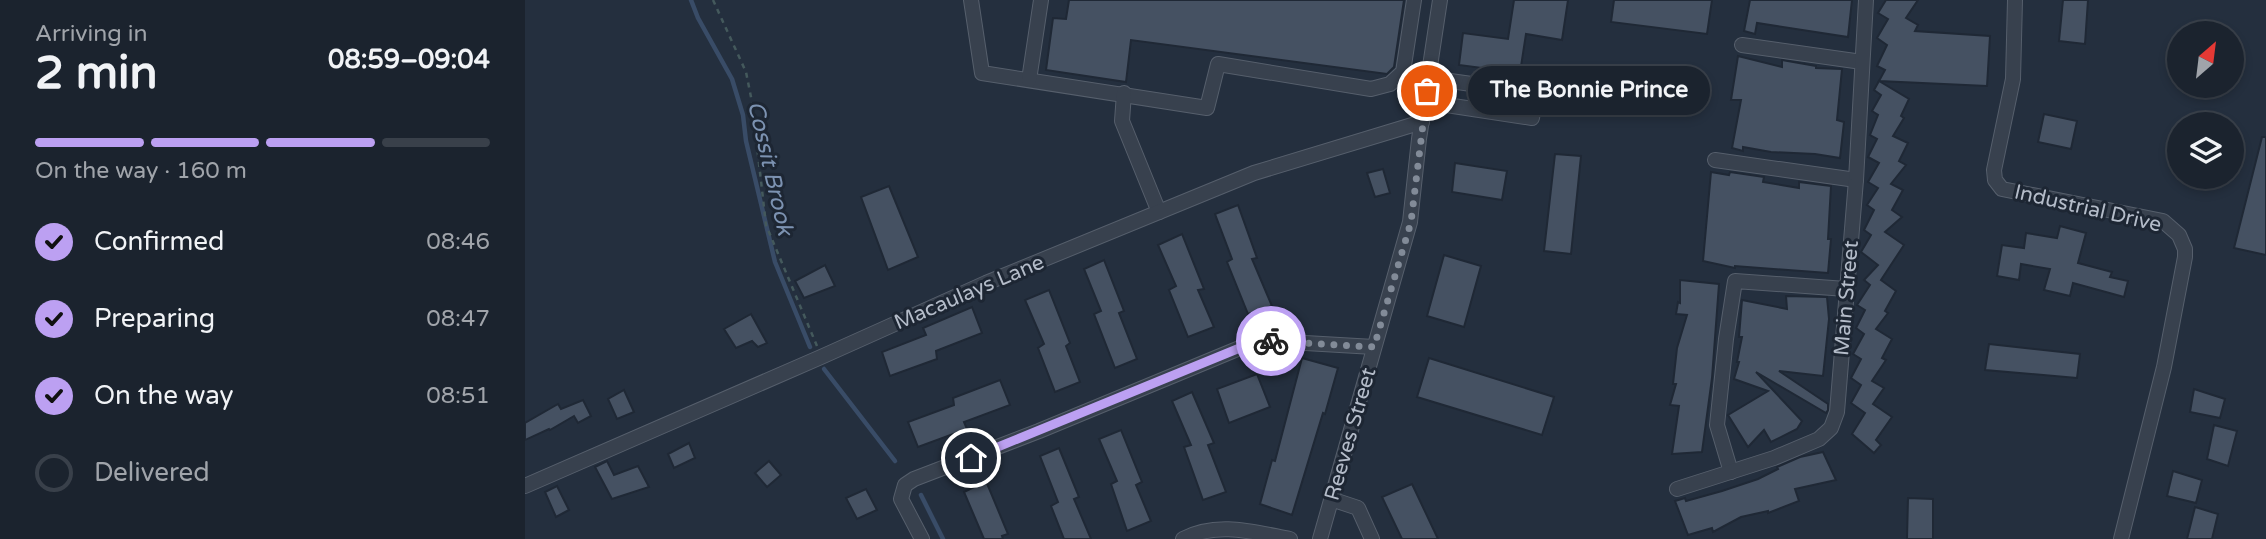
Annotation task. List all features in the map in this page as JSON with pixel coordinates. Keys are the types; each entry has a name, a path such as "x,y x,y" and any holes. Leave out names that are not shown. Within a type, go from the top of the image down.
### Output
{"street":[{"path":"971,0 982,73 1207,108 1218,64 1371,89 1390,84 1403,72 1414,0"},
{"path":"1029,80 1041,0"},
{"name":"Reeves Street","path":"1320,539 1411,222 1422,121 1440,0"},
{"name":"Main Street","path":"1677,489 1774,458 1819,439 1831,428 1837,412 1856,180 1866,0"},
{"name":"Industrial Drive","path":"2015,0 2013,79 1994,170 1997,184 2002,189 2163,221 2175,231 2185,249 2164,367 2122,539"},
{"path":"1742,45 1862,62"},
{"path":"1440,104 1532,118 1536,93 1443,80"},
{"path":"1124,93 1122,121 1159,212"},
{"name":"Macaulays Lane","path":"525,486 986,283 1254,173 1422,121"},
{"path":"1715,160 1856,180"},
{"path":"1731,472 1717,425 1735,281 1846,289"},
{"path":"922,539 901,499 905,485 914,479 1247,345 1271,341 1374,347"},
{"path":"1331,499 1359,508 1373,539"},
{"path":"1183,539 1207,529 1223,528 1290,539"}],"path":[{"path":"713,0 746,72 766,225 821,357"}],"building":[{"path":"1069,0 1404,0 1394,67 1387,74 1131,40 1126,82 1046,70 1053,18 1066,19"},
{"path":"1514,0 1568,0 1562,40 1526,34 1520,73 1459,65 1463,33 1508,39"},
{"path":"1614,0 1712,0 1707,34 1611,22"},
{"path":"1750,0 1852,0 1848,37 1757,23 1755,34 1744,31"},
{"path":"1886,0 1918,0 1906,18 1918,25 1915,31 1990,36 1987,86 1879,81 1885,70 1877,66 1887,45 1877,38 1888,19 1878,13"},
{"path":"2063,0 2088,0 2085,44 2059,41"},
{"path":"1738,56 1782,67 1782,60 1816,68 1842,69 1837,120 1844,122 1840,158 1732,148 1741,100 1731,100"},
{"path":"1879,81 1909,99 1901,116 1904,118 1893,136 1908,143 1899,161 1906,165 1891,184 1903,190 1892,210 1902,217 1885,232 1904,245 1881,280 1896,291 1885,311 1888,313 1876,329 1892,339 1882,358 1886,360 1872,381 1884,388 1873,404 1892,417 1876,440 1881,445 1874,453 1852,434 1865,413 1851,403 1861,385 1851,378 1861,359 1853,354 1864,334 1856,328 1865,310 1857,305 1870,285 1864,280 1878,265 1861,252 1871,235 1864,230 1874,210 1867,205 1878,188 1868,182 1879,163 1868,157 1877,139 1870,135 1878,115 1872,111 1881,95 1874,90"},
{"path":"2044,114 2077,121 2071,149 2038,142"},
{"path":"2262,137 2266,137 2266,255 2234,248"},
{"path":"1555,154 1581,156 1571,254 1544,251"},
{"path":"1455,163 1507,171 1502,200 1452,192"},
{"path":"1383,169 1390,193 1375,197 1367,173"},
{"path":"1711,172 1764,177 1763,182 1799,188 1799,182 1831,186 1828,273 1735,268 1703,261"},
{"path":"889,186 918,257 888,270 861,197"},
{"path":"1238,205 1257,258 1252,259 1272,306 1248,314 1227,262 1232,259 1215,214"},
{"path":"2060,226 2086,233 2078,263 2112,272 2110,277 2128,281 2124,297 2073,283 2070,296 2044,290 2050,269 2021,264 2019,280 1997,276 2002,245 2024,248 2026,233 2057,238"},
{"path":"1182,234 1204,289 1198,290 1214,327 1188,337 1169,290 1176,286 1158,245"},
{"path":"1444,255 1481,266 1464,327 1427,316"},
{"path":"1104,260 1124,311 1119,313 1137,359 1115,368 1094,314 1101,311 1084,269"},
{"path":"825,265 835,286 804,298 795,281"},
{"path":"1680,280 1719,284 1712,378 1702,452 1672,454 1679,406 1670,405 1676,384 1673,384 1677,348 1687,315 1676,314 1678,302 1680,303"},
{"path":"1049,290 1070,343 1066,346 1080,382 1055,392 1038,348 1044,344 1025,300"},
{"path":"1786,296 1827,297 1829,319 1823,376 1779,371 1828,404 1828,410 1826,413 1756,372 1802,421 1797,429 1771,442 1764,430 1748,447 1728,415 1768,391 1734,379 1742,337 1739,337 1742,300 1787,309"},
{"path":"972,307 982,333 936,351 937,359 890,376 882,352 926,335 923,328"},
{"path":"751,314 767,343 758,347 752,341 736,348 724,329"},
{"path":"1989,344 2080,354 2077,378 1985,370"},
{"path":"1302,358 1338,368 1292,515 1260,504 1272,460 1275,461"},
{"path":"1429,358 1554,397 1542,435 1417,397"},
{"path":"1257,374 1270,407 1229,423 1217,389"},
{"path":"1000,380 1010,405 964,422 967,429 918,447 908,422 954,405 953,398"},
{"path":"2194,389 2225,399 2220,418 2190,412"},
{"path":"624,390 634,412 617,419 608,399"},
{"path":"1192,392 1214,443 1208,445 1226,492 1203,500 1184,447 1191,445 1172,401"},
{"path":"583,400 591,416 578,423 574,416 525,440 525,423 558,404 561,409"},
{"path":"2214,425 2237,431 2228,466 2207,459"},
{"path":"1121,430 1142,482 1136,485 1151,521 1127,531 1111,484 1117,481 1099,439"},
{"path":"689,443 695,458 674,468 668,454"},
{"path":"1059,448 1079,497 1074,499 1091,539 1064,539 1051,506 1058,502 1040,456"},
{"path":"1823,452 1836,480 1795,489 1799,501 1768,513 1741,517 1713,532 1712,528 1688,535 1675,501 1685,498 1686,501 1722,491 1758,479 1800,457"},
{"path":"607,461 614,475 638,466 649,487 612,499 595,467"},
{"path":"769,461 781,475 767,487 755,473"},
{"path":"2173,471 2202,480 2196,503 2167,496"},
{"path":"986,481 1008,534 1002,536 1003,539 984,539 964,492"},
{"path":"1412,484 1438,539 1402,539 1382,497"},
{"path":"557,486 569,510 556,517 545,492"},
{"path":"866,489 877,510 857,519 846,498"},
{"path":"1908,498 1933,499 1933,539 1907,539"},
{"path":"2195,507 2218,514 2212,539 2187,539"}],"waterway":[{"name":"Cossit Brook","path":"691,0 732,79 743,115 746,141 775,262 810,347"},
{"name":"Cossit Brook","path":"824,369 895,461"},
{"name":"Cossit Brook","path":"921,495 943,539"}],"way so far":[{"path":"1271,341 1374,347 1411,222 1419,139 1427,91"}],"place":[{"name":"The Bonnie Prince","path":"1427,91"}],"route":[{"path":"971,458 1247,345 1271,341"}]}
